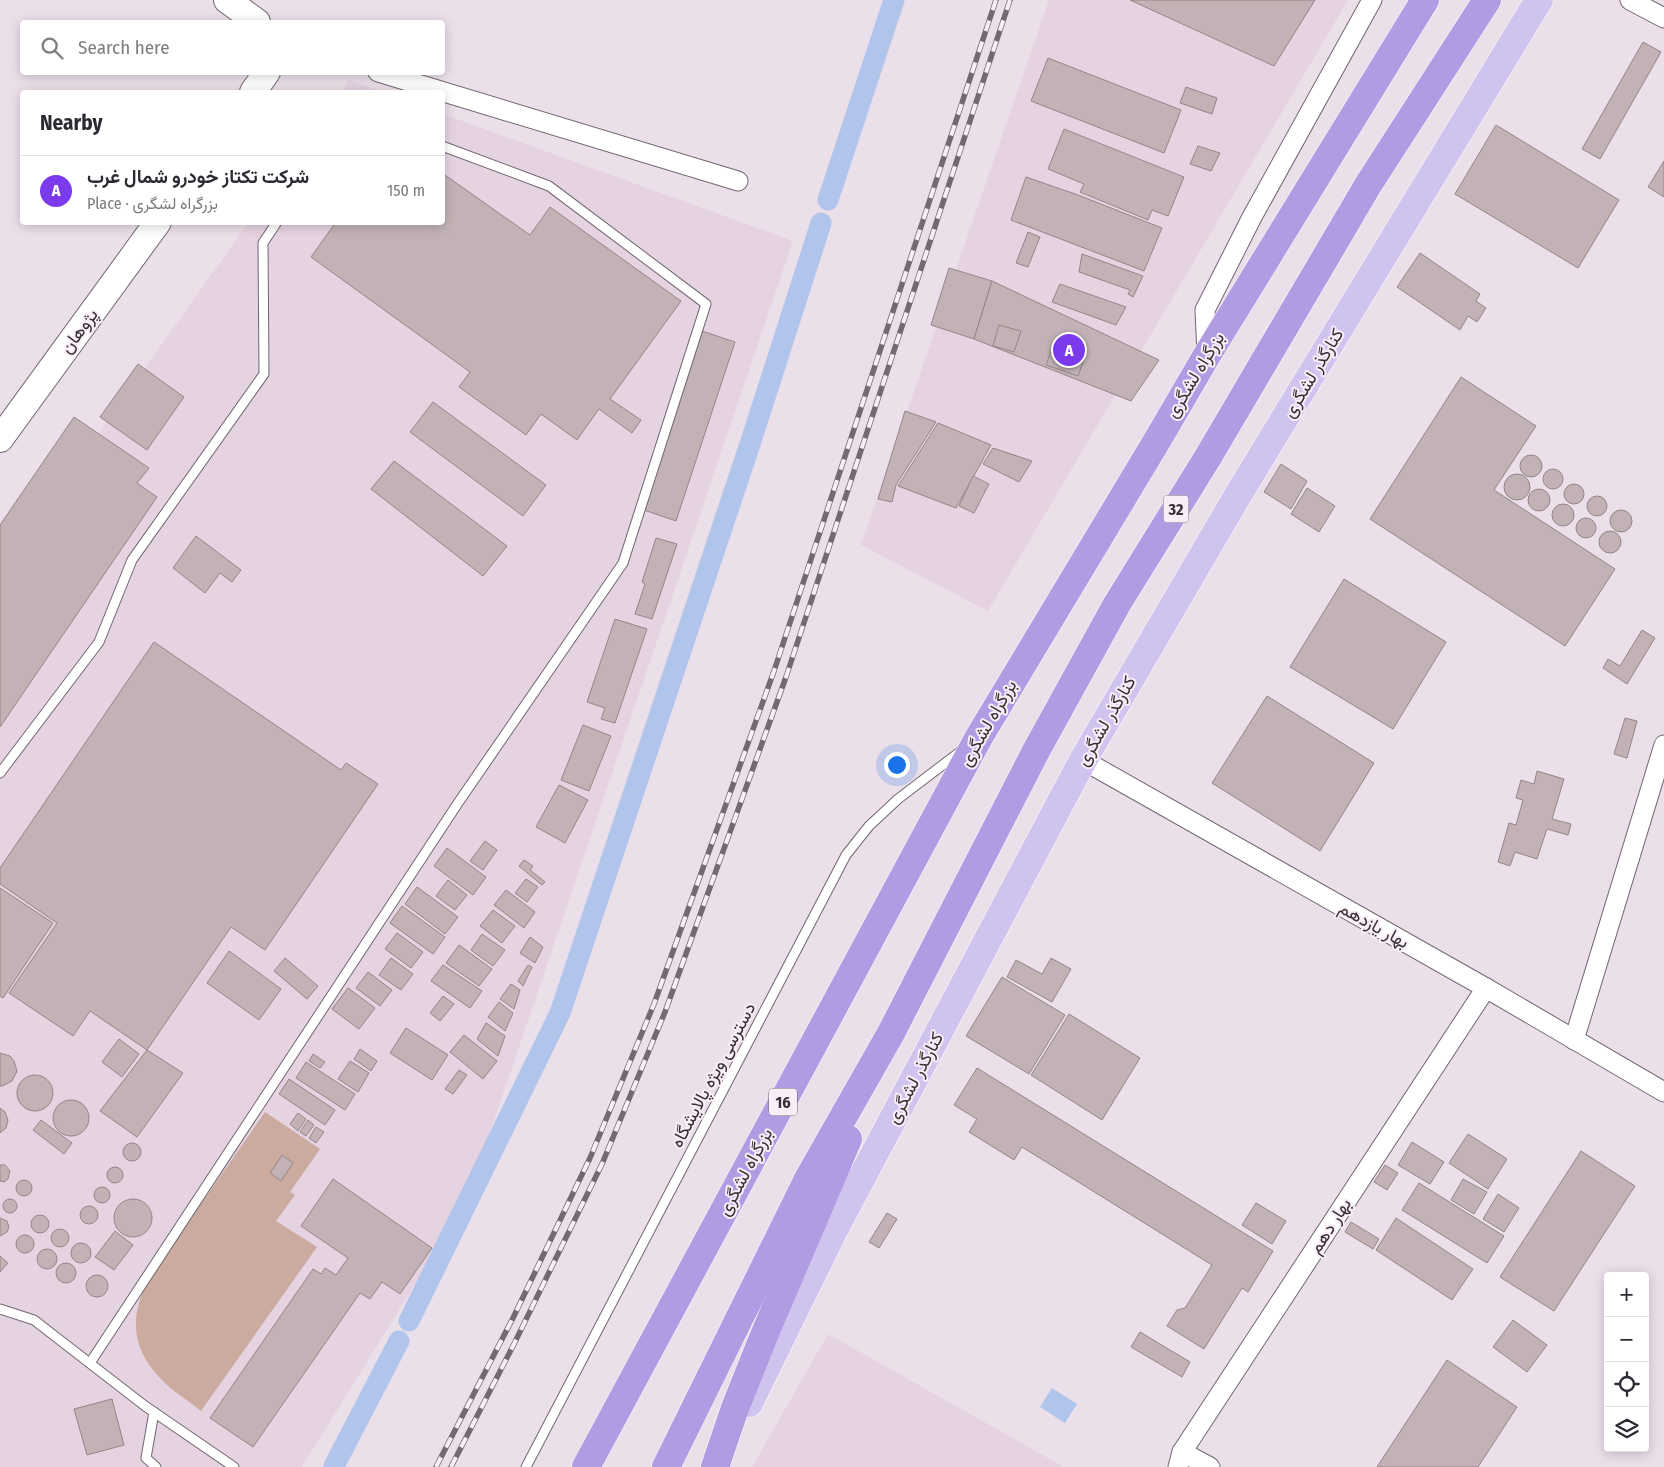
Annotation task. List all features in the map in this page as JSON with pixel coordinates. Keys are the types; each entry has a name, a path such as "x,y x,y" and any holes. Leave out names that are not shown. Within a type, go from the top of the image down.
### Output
{"highway":[{"name":"بزرگراه لشگری","path":"586,1467 979,737 1207,355 1425,0"},
{"name":"32","path":"891,1033 1036,750 1117,604 1208,457 1368,185 1487,0"},
{"path":"666,1467 808,1179 891,1033"},
{"path":"716,1467 735,1408 755,1358 891,1033"}],"main road":[{"path":"227,0 254,20"},
{"name":"کنارگذر لشگری","path":"716,1467 833,1232 1083,760 1238,496 1539,0"},
{"path":"254,90 265,75"},
{"name":"پژوهان","path":"0,439 156,225"}],"street":[{"path":"1207,355 1205,310 1252,217 1372,0"},
{"path":"1630,0 1664,18"},
{"path":"388,75 437,90"},
{"path":"445,92 738,181"},
{"path":"1574,1040 1664,745"},
{"name":"بهار یازدهم","path":"1083,760 1486,988 1664,1092"},
{"name":"بهار دهم","path":"1180,1459 1486,988"},
{"path":"1180,1459 1210,1467"}],"lane":[{"path":"90,1363 458,803 622,563 706,304 550,186 445,147"},
{"path":"0,773 100,642 132,560 264,374 263,242 275,225"},
{"name":"دسترسی ویژه پالایشگاه","path":"526,1467 846,856 869,826 898,799 979,737"},
{"path":"0,1309 34,1320 154,1412 234,1467"},
{"path":"154,1412 146,1458 156,1467"}],"shaded area":[{"path":"1049,0 1348,0 988,611 861,545"},
{"path":"349,80 377,90 342,90"},
{"path":"445,115 793,241 467,1200 302,1467 0,1467 0,572 247,225 445,225"},
{"path":"265,1112 320,1149 290,1192 295,1195 276,1221 317,1247 201,1411 170,1388 150,1367 138,1341 136,1328 137,1314 145,1287 153,1273"},
{"path":"828,1334 1064,1467 752,1467"}],"water":[{"path":"1052,1388 1077,1404 1065,1423 1040,1407"}],"building":[{"path":"1130,0 1315,0 1274,66"},
{"path":"1643,42 1661,52 1600,159 1582,149"},
{"path":"1048,58 1181,110 1164,153 1031,101"},
{"path":"1186,87 1217,98 1212,114 1180,103"},
{"path":"1496,125 1619,200 1578,268 1455,194"},
{"path":"1064,129 1184,177 1168,216 1152,210 1148,220 1080,192 1084,184 1048,169"},
{"path":"1198,146 1220,153 1211,171 1190,164"},
{"path":"1664,161 1664,197 1648,187"},
{"path":"445,175 530,235 550,207 681,301 610,399 641,420 632,433 599,409 577,440 541,414 526,435 459,387 470,372 311,257 334,225 445,225"},
{"path":"1026,177 1162,228 1144,271 1011,220"},
{"path":"1028,232 1040,237 1028,267 1016,263"},
{"path":"1420,253 1480,294 1476,301 1486,308 1477,322 1468,316 1460,330 1397,287"},
{"path":"1082,254 1143,276 1133,297 1128,294 1130,290 1079,272"},
{"path":"949,268 992,281 974,339 931,325"},
{"path":"992,281 1159,360 1131,401 974,339"},
{"path":"1060,284 1126,307 1116,325 1052,302"},
{"path":"999,325 1021,331 1014,352 993,346"},
{"path":"699,330 735,342 676,521 641,509"},
{"path":"1055,340 1087,351 1078,376 1046,365"},
{"path":"138,364 184,397 147,450 100,417"},
{"path":"1461,377 1536,426 1494,490 1615,569 1565,646 1370,519"},
{"path":"433,402 546,485 523,516 410,432"},
{"path":"905,411 936,422 896,485 892,502 878,499"},
{"path":"74,417 149,468 137,483 157,497 0,727 0,525"},
{"path":"938,423 991,445 956,508 898,486"},
{"path":"993,448 1032,461 1019,482 983,464"},
{"path":"1527,455 1535,455 1542,462 1542,470 1535,477 1527,477 1520,470 1520,462"},
{"path":"394,461 507,546 483,576 371,489"},
{"path":"1281,464 1307,481 1291,509 1264,492"},
{"path":"1553,469 1560,472 1563,479 1560,486 1553,489 1546,486 1543,479 1546,472"},
{"path":"1517,474 1526,478 1530,487 1526,496 1517,500 1508,496 1504,487 1508,478"},
{"path":"973,476 989,484 974,513 959,506"},
{"path":"1570,484 1578,484 1584,490 1584,498 1578,504 1570,504 1564,498 1564,490"},
{"path":"1307,488 1335,506 1319,532 1291,514"},
{"path":"1539,489 1547,492 1550,500 1547,508 1539,511 1531,508 1528,500 1531,492"},
{"path":"1597,496 1604,499 1607,506 1604,513 1597,516 1590,513 1587,506 1590,499"},
{"path":"1563,504 1571,507 1574,515 1571,523 1563,526 1555,523 1552,515 1555,507"},
{"path":"1621,510 1629,513 1632,521 1629,529 1621,532 1613,529 1610,521 1613,513"},
{"path":"1582,518 1590,518 1596,524 1596,532 1590,538 1582,538 1576,532 1576,524"},
{"path":"1610,531 1618,534 1621,542 1618,550 1610,553 1602,550 1599,542 1602,534"},
{"path":"196,536 241,570 232,582 220,573 205,593 173,568"},
{"path":"656,538 677,544 652,619 635,614 645,584 642,582"},
{"path":"1344,579 1446,642 1393,729 1290,667"},
{"path":"615,619 647,629 615,723 601,719 605,708 587,702"},
{"path":"1642,630 1655,638 1627,684 1603,668 1608,659 1620,666"},
{"path":"154,642 341,770 346,763 378,784 265,950 231,927 147,1050 90,1011 73,1036 9,993 57,923 0,884 0,868"},
{"path":"1267,696 1374,763 1320,851 1212,783"},
{"path":"1625,718 1637,721 1627,758 1614,754"},
{"path":"583,725 611,736 589,791 561,780"},
{"path":"1537,771 1564,779 1552,819 1571,824 1568,835 1547,829 1537,859 1515,852 1510,866 1498,862 1509,823 1516,825 1523,800 1516,798 1521,780 1534,784"},
{"path":"559,785 588,800 565,843 536,827"},
{"path":"485,841 497,850 483,870 470,861"},
{"path":"447,848 486,877 473,895 434,866"},
{"path":"524,860 533,866 530,870 545,882 542,885 519,866"},
{"path":"526,879 538,887 527,902 515,893"},
{"path":"448,880 467,895 455,910 436,896"},
{"path":"417,887 458,917 445,934 405,904"},
{"path":"0,888 53,923 3,998 0,996"},
{"path":"506,890 535,912 524,928 494,905"},
{"path":"402,906 445,937 433,954 390,923"},
{"path":"493,910 515,926 502,943 480,926"},
{"path":"397,933 423,952 411,968 385,949"},
{"path":"482,934 505,950 493,966 471,950"},
{"path":"530,937 543,947 535,963 520,953"},
{"path":"459,945 492,969 479,986 446,963"},
{"path":"229,951 281,989 259,1020 207,983"},
{"path":"285,958 318,986 307,999 274,971"},
{"path":"391,958 413,974 401,990 379,975"},
{"path":"1051,958 1071,969 1052,1002 1007,977 1016,960 1042,974"},
{"path":"443,965 482,991 470,1008 431,981"},
{"path":"528,965 532,967 523,986 518,981"},
{"path":"368,972 392,990 380,1006 356,988"},
{"path":"1002,977 1065,1015 1029,1074 966,1036"},
{"path":"511,984 520,990 514,1009 500,999"},
{"path":"348,988 375,1008 359,1029 332,1009"},
{"path":"443,996 454,1004 440,1021 430,1013"},
{"path":"499,1002 513,1013 505,1031 488,1017"},
{"path":"1069,1014 1140,1058 1102,1120 1031,1075"},
{"path":"486,1023 505,1036 498,1056 477,1039"},
{"path":"406,1028 448,1055 432,1080 390,1053"},
{"path":"464,1035 497,1061 483,1079 450,1052"},
{"path":"119,1039 139,1054 122,1077 102,1062"},
{"path":"360,1049 377,1061 371,1071 354,1059"},
{"path":"147,1050 183,1073 137,1137 100,1111"},
{"path":"0,1053 10,1056 14,1061 17,1071 12,1081 2,1086 0,1086"},
{"path":"313,1054 325,1062 320,1068 309,1061"},
{"path":"350,1061 369,1073 358,1092 338,1079"},
{"path":"306,1062 355,1094 345,1110 296,1078"},
{"path":"977,1068 1273,1251 1248,1292 1242,1288 1204,1349 1167,1326 1177,1310 1185,1308 1212,1265 1022,1147 1014,1160 969,1132 977,1119 954,1105"},
{"path":"459,1070 467,1075 453,1094 445,1089"},
{"path":"35,1075 48,1080 53,1093 48,1106 35,1111 22,1106 17,1093 22,1080"},
{"path":"289,1079 335,1110 325,1125 279,1094"},
{"path":"71,1100 83,1106 89,1118 83,1130 71,1136 59,1130 53,1118 59,1106"},
{"path":"0,1108 5,1112 8,1120 6,1128 0,1133"},
{"path":"298,1113 306,1119 298,1131 290,1124"},
{"path":"41,1120 72,1143 64,1154 33,1130"},
{"path":"308,1120 314,1125 306,1136 300,1132"},
{"path":"316,1127 324,1132 316,1143 309,1138"},
{"path":"1468,1134 1507,1159 1488,1189 1449,1163"},
{"path":"1412,1142 1444,1162 1430,1184 1398,1165"},
{"path":"132,1143 138,1146 141,1152 138,1158 132,1161 126,1158 123,1152 126,1146"},
{"path":"1581,1151 1635,1186 1554,1311 1500,1277"},
{"path":"282,1155 293,1163 281,1181 270,1173"},
{"path":"0,1165 5,1165 10,1171 8,1179 4,1182 0,1181"},
{"path":"1385,1165 1398,1173 1387,1190 1374,1182"},
{"path":"115,1167 123,1175 115,1183 107,1175"},
{"path":"333,1179 432,1248 400,1294 382,1282 370,1299 360,1293 253,1447 210,1418 313,1269 321,1274 325,1268 336,1275 348,1258 301,1226"},
{"path":"1463,1179 1487,1192 1474,1214 1451,1200"},
{"path":"21,1180 27,1180 32,1185 30,1194 21,1196 16,1191 16,1185"},
{"path":"1419,1183 1504,1236 1487,1263 1402,1210"},
{"path":"102,1187 108,1189 110,1195 108,1201 102,1203 96,1201 94,1195 96,1189"},
{"path":"1498,1194 1519,1208 1504,1232 1483,1219"},
{"path":"7,1199 13,1199 17,1206 13,1213 7,1213 3,1209 3,1203"},
{"path":"133,1199 146,1205 152,1218 146,1231 133,1237 120,1231 114,1218 120,1205"},
{"path":"1256,1203 1286,1221 1272,1244 1242,1225"},
{"path":"89,1206 95,1209 98,1215 95,1221 89,1224 83,1221 80,1215 83,1209"},
{"path":"887,1213 897,1219 879,1248 869,1242"},
{"path":"40,1215 46,1218 49,1224 46,1230 40,1233 34,1230 31,1224 34,1218"},
{"path":"0,1218 7,1221 9,1227 7,1232 0,1236"},
{"path":"1396,1218 1473,1269 1452,1300 1376,1250"},
{"path":"1351,1222 1379,1239 1373,1249 1345,1232"},
{"path":"60,1229 68,1234 69,1238 64,1246 60,1247 52,1242 51,1238 56,1230"},
{"path":"115,1231 133,1245 114,1270 95,1257"},
{"path":"25,1235 31,1238 34,1244 31,1250 25,1253 19,1250 16,1244 19,1238"},
{"path":"81,1243 88,1246 91,1253 88,1260 81,1263 74,1260 71,1253 74,1246"},
{"path":"47,1249 54,1252 57,1259 54,1266 47,1269 40,1266 37,1259 40,1252"},
{"path":"0,1256 8,1263 0,1272"},
{"path":"62,1263 70,1263 76,1269 76,1277 70,1283 62,1283 56,1277 56,1269"},
{"path":"97,1275 105,1278 108,1286 105,1294 97,1297 89,1294 86,1286 89,1278"},
{"path":"1513,1320 1547,1345 1527,1372 1493,1347"},
{"path":"1140,1332 1190,1362 1182,1377 1131,1347"},
{"path":"1447,1360 1517,1407 1478,1467 1377,1467"},
{"path":"112,1399 124,1445 87,1455 74,1409"}],"waterway":[{"path":"828,200 894,0"},
{"path":"409,1321 560,1013 751,441 821,223"},
{"path":"334,1466 399,1341"}],"railway":[{"path":"436,1467 513,1318 590,1158 654,1004 774,671 996,0"},
{"path":"451,1467 514,1344 602,1164 665,1012 786,677 1010,0"}],"place":[{"name":"شرکت تکتاز خودرو شمال غرب","path":"1069,350"}]}
